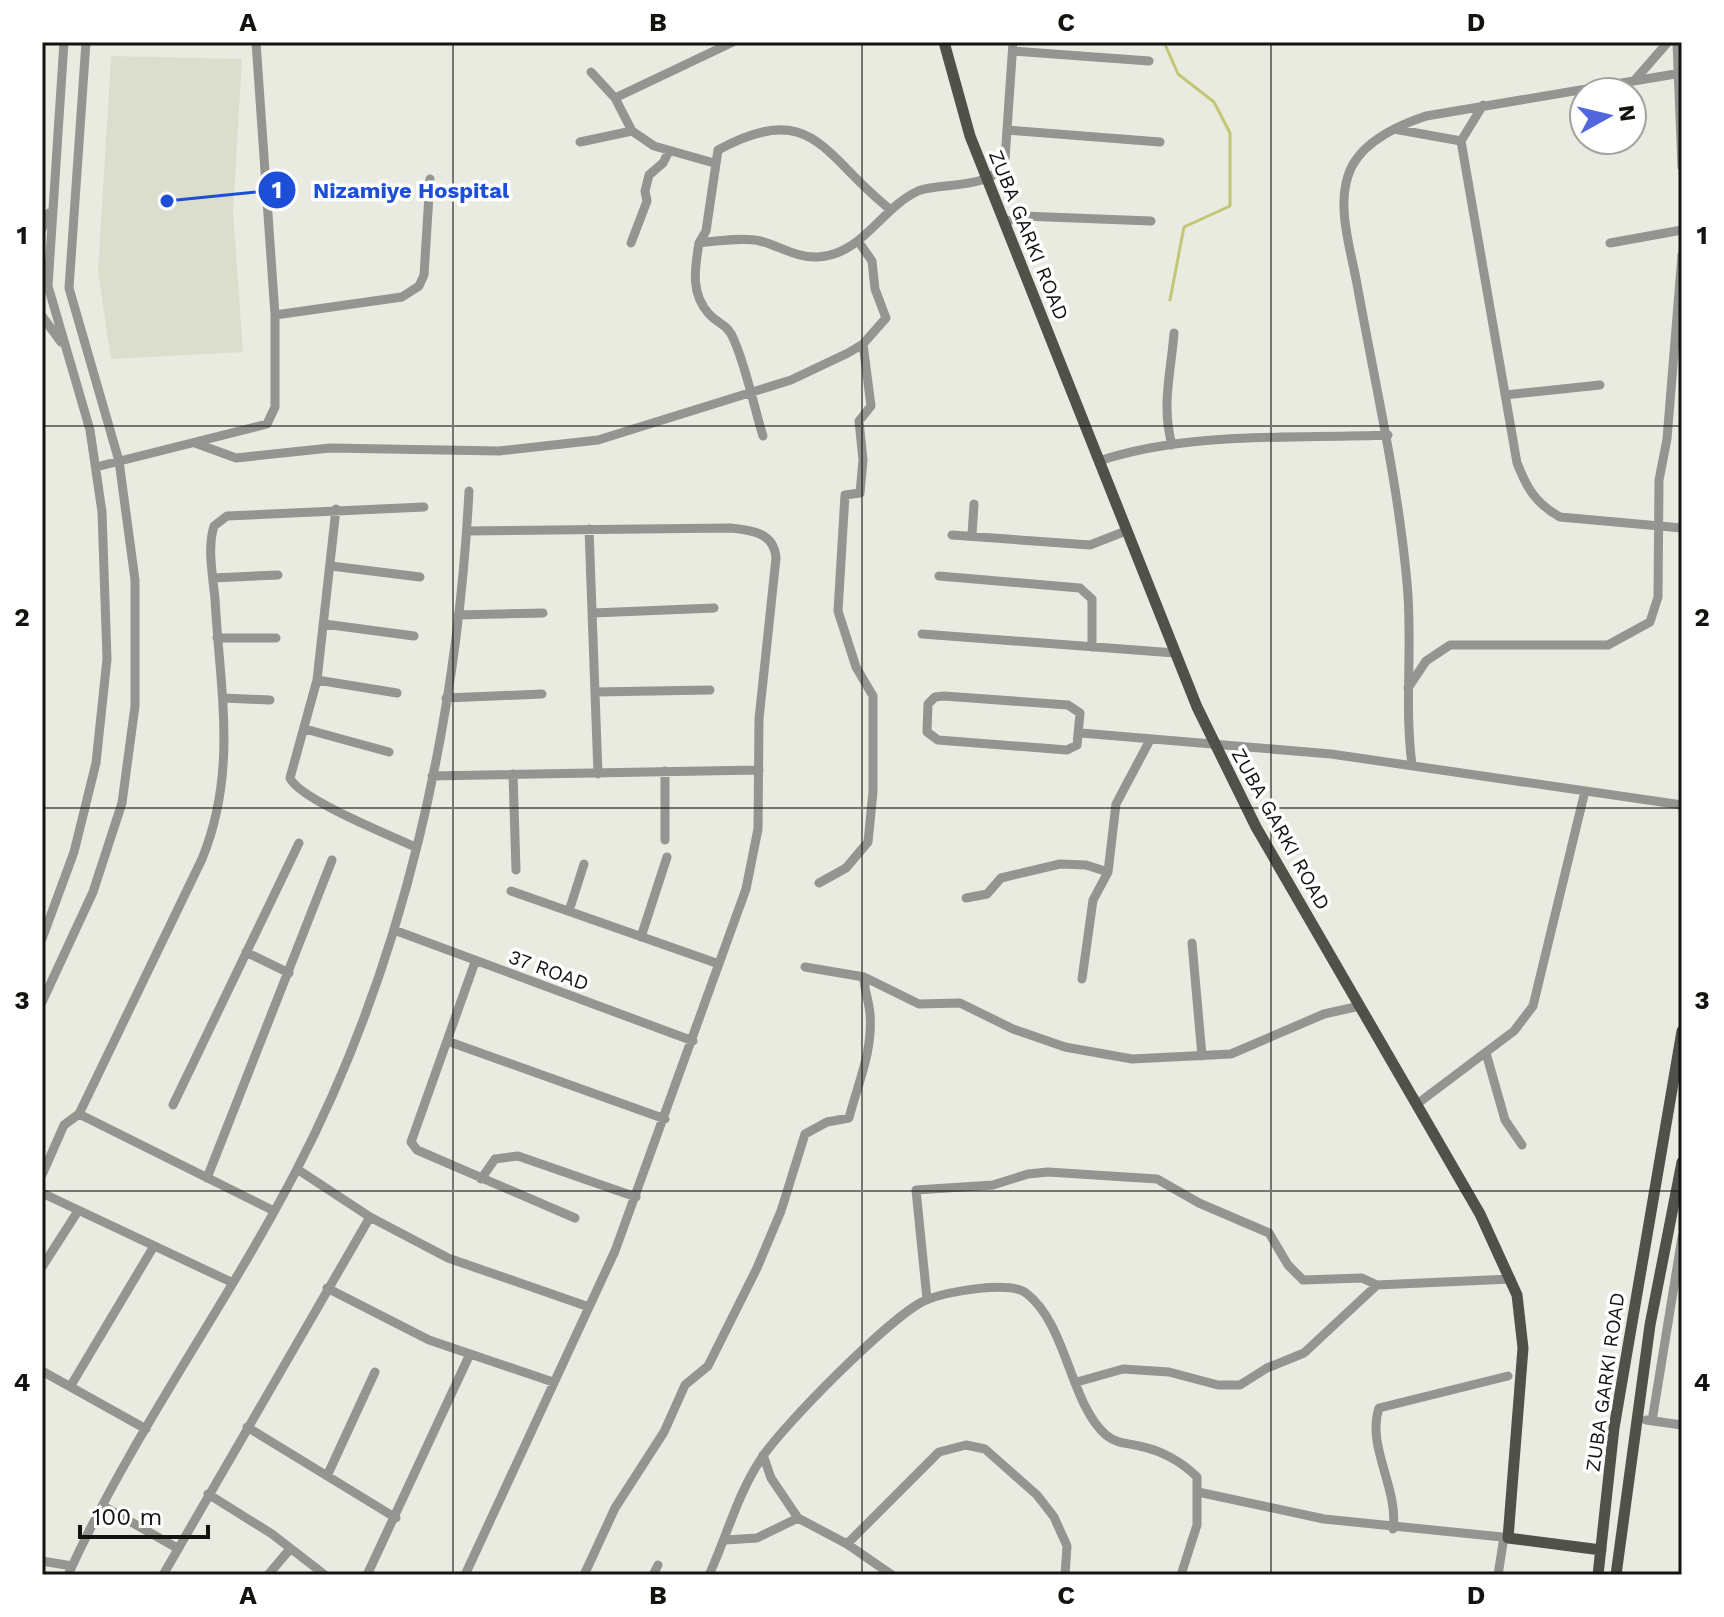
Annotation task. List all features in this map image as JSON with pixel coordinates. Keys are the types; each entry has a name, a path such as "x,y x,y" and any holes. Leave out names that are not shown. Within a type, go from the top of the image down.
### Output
{"main road":[{"name":"ZUBA GARKI ROAD","path":"944,42 970,136 1126,531 1215,746 1256,827 1480,1214 1511,1279 1517,1295 1523,1348 1505,1537"},
{"name":"ZUBA GARKI ROAD","path":"1598,1575 1614,1428 1682,1031"},
{"name":"ZUBA GARKI ROAD","path":"1616,1575 1650,1325 1682,1162"},
{"path":"1505,1537 1601,1550"}],"street":[{"path":"42,939 74,852 96,763 107,659 107,584 90,430 45,286 64,42"},
{"path":"42,1002 93,892 124,789 135,706 135,580 119,461 69,288 86,42"},
{"path":"96,467 259,428 271,419 275,407 275,315 256,42"},
{"path":"615,98 733,42"},
{"path":"1638,76 1668,42"},
{"path":"1677,42 1681,73 1682,167"},
{"path":"699,243 756,240 788,252 817,257 843,252 918,191 953,188 986,177 1004,165 1013,46 1149,61"},
{"path":"591,72 615,98 632,131 654,146 714,163"},
{"path":"1648,79 1681,73"},
{"path":"1412,765 1408,586 1388,435 1349,237 1344,192 1348,174 1357,159 1391,129 1426,116 1568,91"},
{"path":"1483,105 1461,141 1517,463 1529,492 1542,507 1560,517 1682,528"},
{"path":"763,436 727,325 709,314 697,296 694,274 715,185 714,163 718,150 748,134 767,129 791,130 820,142 891,210"},
{"path":"1391,129 1461,141"},
{"path":"1007,130 1160,142"},
{"path":"580,142 632,131"},
{"path":"631,243 647,201 645,191 649,175 663,163 669,151"},
{"path":"275,315 402,297 419,286 424,275 430,179"},
{"path":"42,229 52,206"},
{"path":"1005,222 1023,216 1151,221"},
{"path":"1610,243 1682,230"},
{"path":"195,443 236,458 330,448 466,452 598,440 791,380 863,344 886,318 875,289 872,261 858,241"},
{"path":"1408,688 1426,661 1450,645 1608,645 1650,622 1655,612 1661,526 1659,480 1667,439 1682,255"},
{"path":"45,266 70,270"},
{"path":"45,286 69,288"},
{"path":"42,316 66,350"},
{"path":"1172,445 1164,410 1164,392 1174,333"},
{"path":"819,883 846,868 868,842 873,792 873,696 856,667 838,611 845,495 860,493 863,460 859,421 871,406 863,344"},
{"path":"1505,395 1600,385"},
{"path":"1099,461 1172,445 1388,435"},
{"path":"42,1561 70,1570 146,1429 297,1169 362,1025 394,930 432,776 458,615 469,491"},
{"path":"972,535 974,504"},
{"path":"42,1175 64,1125 79,1114 210,840 226,762 213,578 212,534 220,520 336,509 424,507"},
{"path":"336,509 317,680 291,768 293,785 327,805 415,847"},
{"path":"465,1575 589,1307 636,1197 693,1041 755,855 759,719 776,558 772,542 763,534 730,528 467,531"},
{"path":"589,529 598,774"},
{"path":"952,535 1090,545 1126,531"},
{"path":"331,566 420,577"},
{"path":"213,578 278,575"},
{"path":"939,576 1087,591 1095,613 1092,647"},
{"path":"593,613 714,608"},
{"path":"458,615 543,613"},
{"path":"324,624 414,636"},
{"path":"922,634 1175,653"},
{"path":"217,638 276,638"},
{"path":"317,680 397,693"},
{"path":"595,692 710,690"},
{"path":"446,698 542,694"},
{"path":"944,696 1068,705 1080,713 1081,733 1077,745 1067,750 938,740 927,732 928,704 935,697 944,696"},
{"path":"223,698 270,700"},
{"path":"305,729 389,752"},
{"path":"1081,733 1331,754 1682,805"},
{"path":"1082,979 1093,900 1108,872 1116,804 1150,740"},
{"path":"432,776 759,770"},
{"path":"665,771 665,840"},
{"path":"513,774 516,870"},
{"path":"1417,1104 1514,1031 1533,1006 1585,791"},
{"path":"173,1105 299,843"},
{"path":"641,937 667,857"},
{"path":"207,1178 332,860"},
{"path":"569,911 584,864"},
{"path":"966,898 987,894 1001,878 1060,864 1086,865 1108,872"},
{"path":"511,891 719,964"},
{"name":"37 ROAD","path":"394,930 693,1041"},
{"path":"1192,943 1202,1056"},
{"path":"246,952 289,973"},
{"path":"475,962 411,1142 417,1150 575,1218"},
{"path":"805,967 864,977 919,1004 960,1003 1013,1029 1065,1047 1132,1059 1202,1056 1245,1050 1324,1014 1360,1006"},
{"path":"584,1575 615,1508 664,1432 685,1385 708,1366 757,1268 781,1211 805,1134 827,1122 849,1118 865,1071 868,1046 870,1012 864,994 864,977"},
{"path":"447,1041 665,1119"},
{"path":"1486,1053 1505,1120 1522,1145"},
{"path":"79,1114 274,1211"},
{"path":"481,1179 495,1159 518,1156 636,1197"},
{"path":"297,1169 370,1217 448,1258 589,1307"},
{"path":"927,1299 916,1190 993,1185 1028,1174 1048,1172 1144,1176 1171,1184 1199,1203 1269,1233 1288,1265 1303,1280 1362,1278 1377,1285 1511,1279"},
{"path":"42,1193 231,1282"},
{"path":"42,1267 78,1211"},
{"path":"163,1575 370,1217"},
{"path":"1652,1421 1682,1237"},
{"path":"70,1387 154,1246"},
{"path":"1077,1382 1123,1369 1169,1372 1218,1385 1240,1385 1267,1368 1304,1353 1377,1285"},
{"path":"709,1575 725,1540 732,1513 763,1455 864,1348 927,1299 998,1286 1025,1291 1050,1323 1106,1435 1124,1445 1139,1445 1186,1466 1197,1477 1197,1525 1181,1575"},
{"path":"327,1288 394,1325 553,1382"},
{"path":"367,1575 470,1354"},
{"path":"42,1371 146,1429"},
{"path":"327,1476 375,1372"},
{"path":"1393,1529 1395,1505 1379,1438 1379,1408 1508,1376"},
{"path":"1637,1419 1682,1425"},
{"path":"247,1427 396,1518"},
{"path":"847,1544 939,1452 966,1445 985,1449 1037,1495 1054,1517 1067,1546 1065,1575"},
{"path":"763,1455 771,1478 798,1518 847,1544 892,1575"},
{"path":"1198,1492 1324,1519 1393,1529 1505,1537 1498,1575"},
{"path":"208,1494 325,1575"},
{"path":"103,1506 177,1548"},
{"path":"725,1540 757,1538 798,1518"},
{"path":"268,1575 290,1549"}],"shaded area":[{"path":"111,56 242,59 233,212 243,352 111,359 98,272"}],"waterway":[{"path":"1164,42 1178,74 1214,102 1230,133 1230,206 1184,227 1170,300"}],"place":[{"name":"Nizamiye Hospital","path":"167,201"}]}
